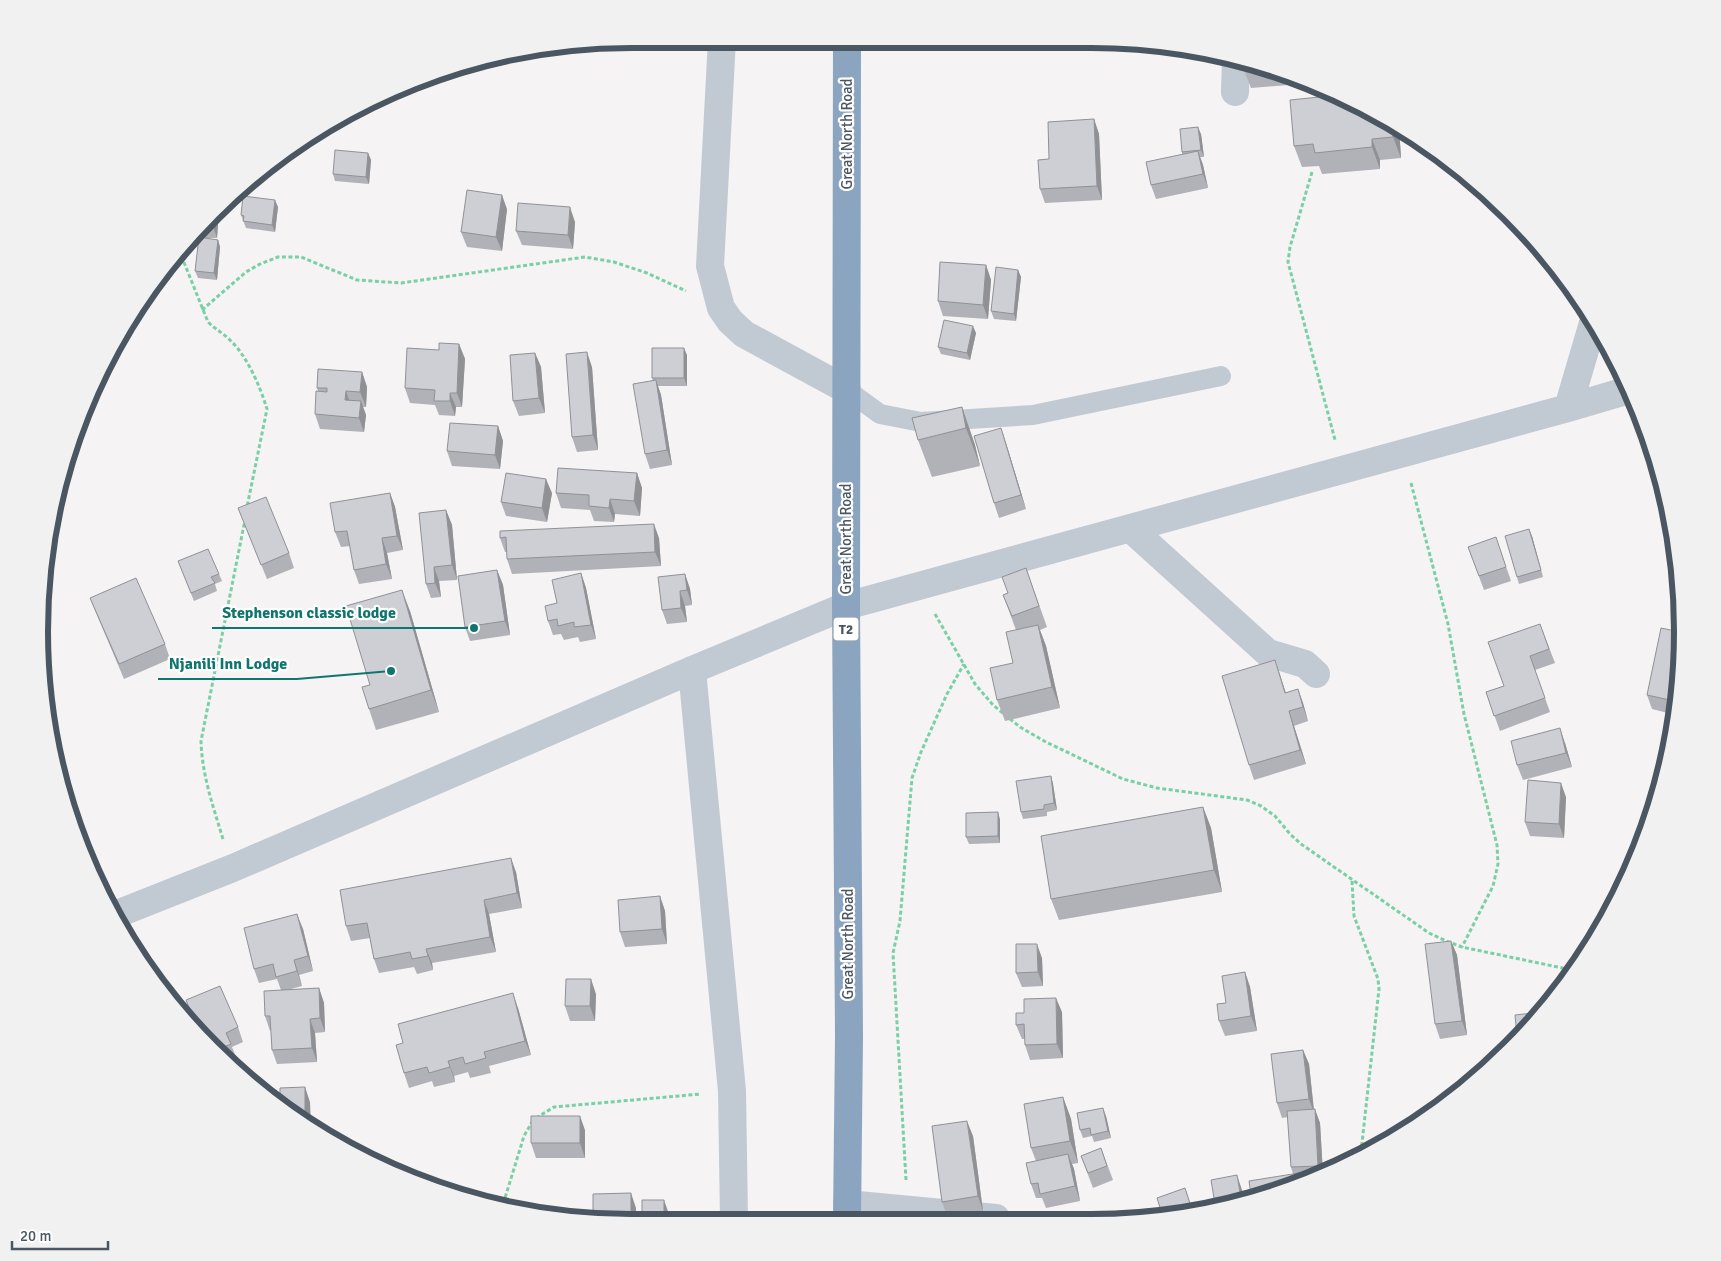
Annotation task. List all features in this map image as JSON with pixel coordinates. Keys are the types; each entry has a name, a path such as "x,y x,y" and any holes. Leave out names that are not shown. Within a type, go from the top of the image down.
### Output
{"highway":[{"name":"Great North Road","path":"847,48 846,606 849,1027 847,1212"}],"street":[{"path":"722,48 710,266 721,308 730,321 744,334 847,390"},
{"path":"1235,92 1236,66"},
{"path":"1568,408 1590,331"},
{"path":"121,912 233,868 692,670 846,606 1622,392"},
{"path":"1130,528 1268,653 1305,664 1316,674"},
{"path":"692,670 732,1091 734,1214"},
{"path":"847,1212 907,1211 945,1214"}],"lane":[{"path":"847,390 880,414 921,422 1033,415 1221,376"}],"path":[{"path":"1312,172 1290,247 1288,262 1343,470"},
{"path":"202,310 246,272 278,257 301,257 357,280 401,283 585,257 614,262 647,274 721,308"},
{"path":"182,258 208,322 217,332 229,339 249,366 267,409 201,741 201,762 207,790 233,868"},
{"path":"1403,453 1448,624 1464,714 1497,845 1498,864 1493,886 1462,947"},
{"path":"918,585 975,684 993,705 1020,727 1046,742 1123,779 1157,788 1246,800 1261,806 1275,816 1301,844 1429,933 1462,947 1565,968"},
{"path":"907,1211 892,953 900,921 912,778 921,752 947,694 964,664"},
{"path":"1352,880 1354,916 1378,979 1379,989 1361,1146"},
{"path":"504,1199 524,1136 534,1120 554,1107 732,1091"}],"building":[{"path":"1324,97 1382,126 1393,133 1393,137 1372,139 1372,147 1315,153 1313,144 1294,146 1290,100"},
{"path":"1094,119 1097,186 1040,189 1038,160 1049,159 1048,122"},
{"path":"1198,127 1201,150 1182,152 1180,129"},
{"path":"335,150 368,153 366,177 333,174"},
{"path":"1198,151 1203,174 1151,185 1146,162"},
{"path":"467,190 502,195 496,237 461,232"},
{"path":"243,196 275,200 272,225 243,221 244,216 241,215"},
{"path":"518,203 570,207 568,235 516,231"},
{"path":"200,237 218,240 214,273 195,271 199,239"},
{"path":"940,262 986,265 983,305 938,301"},
{"path":"996,267 1018,270 1014,314 991,311"},
{"path":"944,320 973,326 967,353 938,347"},
{"path":"439,343 459,344 457,393 450,393 450,401 434,401 435,390 405,388 407,348 439,350"},
{"path":"652,348 684,348 684,378 652,378"},
{"path":"587,352 593,435 572,437 566,354"},
{"path":"535,353 539,398 513,401 510,355"},
{"path":"318,369 362,372 360,392 346,391 345,400 361,401 359,418 315,414 316,391 327,392 327,388 317,388"},
{"path":"656,380 667,450 645,454 633,384"},
{"path":"962,407 966,428 918,440 912,418"},
{"path":"450,423 498,426 495,455 447,451"},
{"path":"1001,428 1021,495 994,503 974,436"},
{"path":"558,468 637,473 634,501 610,499 609,508 589,506 589,495 556,493"},
{"path":"506,473 546,479 542,508 501,502"},
{"path":"390,493 397,536 382,538 386,564 354,570 347,531 335,532 330,503"},
{"path":"266,497 289,553 261,565 238,508"},
{"path":"446,510 452,565 434,567 435,583 426,584 419,513"},
{"path":"654,524 655,552 507,559 506,537 500,538 500,531"},
{"path":"1529,529 1541,570 1517,577 1505,536"},
{"path":"1496,537 1506,567 1479,576 1468,547"},
{"path":"208,549 219,574 211,577 215,583 191,593 178,561"},
{"path":"1026,568 1039,606 1012,616 1003,595 1008,593 1002,577"},
{"path":"497,570 505,621 465,627 458,576"},
{"path":"581,573 591,625 574,627 574,622 558,626 557,619 548,621 545,606 557,603 552,580"},
{"path":"685,574 687,590 680,591 681,608 662,610 658,577"},
{"path":"136,578 165,644 119,664 90,598"},
{"path":"402,590 431,690 369,709 362,687 370,685 346,606"},
{"path":"1540,624 1549,649 1530,656 1545,698 1494,716 1486,692 1504,686 1488,642"},
{"path":"1038,625 1052,687 997,700 990,668 1013,663 1006,632"},
{"path":"1661,628 1674,631 1670,700 1647,695"},
{"path":"1275,660 1285,693 1298,689 1303,707 1289,711 1300,750 1249,765 1222,676"},
{"path":"1560,728 1566,753 1517,765 1511,741"},
{"path":"1051,776 1054,803 1044,805 1044,809 1021,812 1016,781"},
{"path":"1528,780 1561,783 1559,824 1525,822"},
{"path":"1203,807 1214,870 1051,899 1041,836"},
{"path":"998,812 998,836 966,837 966,813"},
{"path":"511,858 517,893 484,900 490,937 426,949 428,956 412,959 410,952 374,959 367,923 346,926 340,890"},
{"path":"660,896 662,929 620,932 618,900"},
{"path":"297,914 308,956 294,960 297,971 276,977 273,964 254,969 244,928"},
{"path":"1451,941 1462,1021 1435,1024 1425,944"},
{"path":"1016,944 1037,944 1038,972 1016,973"},
{"path":"1245,972 1251,1016 1219,1021 1217,1004 1226,1003 1222,976"},
{"path":"566,979 591,979 590,1006 565,1006"},
{"path":"220,986 238,1027 226,1033 231,1044 223,1047 218,1043 192,1015 186,1000"},
{"path":"319,988 320,1018 310,1019 312,1048 272,1050 270,1016 265,1016 264,991"},
{"path":"513,993 525,1041 484,1052 486,1058 465,1064 463,1057 448,1061 450,1067 429,1073 427,1067 404,1073 396,1045 403,1043 398,1024"},
{"path":"1056,998 1057,1044 1025,1045 1024,1024 1016,1025 1016,1013 1024,1013 1024,999"},
{"path":"1530,1013 1516,1029 1515,1015"},
{"path":"1303,1050 1309,1099 1277,1103 1271,1054"},
{"path":"305,1087 305,1114 280,1096 280,1088"},
{"path":"1063,1097 1070,1141 1031,1148 1024,1104"},
{"path":"1103,1108 1108,1131 1091,1135 1090,1128 1080,1130 1077,1113"},
{"path":"1315,1109 1318,1166 1291,1167 1287,1111"},
{"path":"531,1116 580,1116 580,1143 531,1143"},
{"path":"967,1121 978,1196 942,1202 932,1126"},
{"path":"1101,1148 1107,1166 1088,1173 1081,1156"},
{"path":"1068,1154 1075,1186 1040,1194 1038,1183 1031,1184 1026,1163"},
{"path":"1299,1173 1299,1175 1250,1191 1249,1181"},
{"path":"1237,1175 1240,1194 1214,1200 1211,1180"},
{"path":"1185,1188 1190,1205 1161,1210 1157,1198"},
{"path":"631,1193 631,1214 593,1212 593,1194"},
{"path":"642,1200 664,1200 664,1214 642,1214"}],"place":[{"name":"Stephenson classic lodge","path":"474,628"},
{"name":"Njanili Inn Lodge","path":"391,671"}]}
